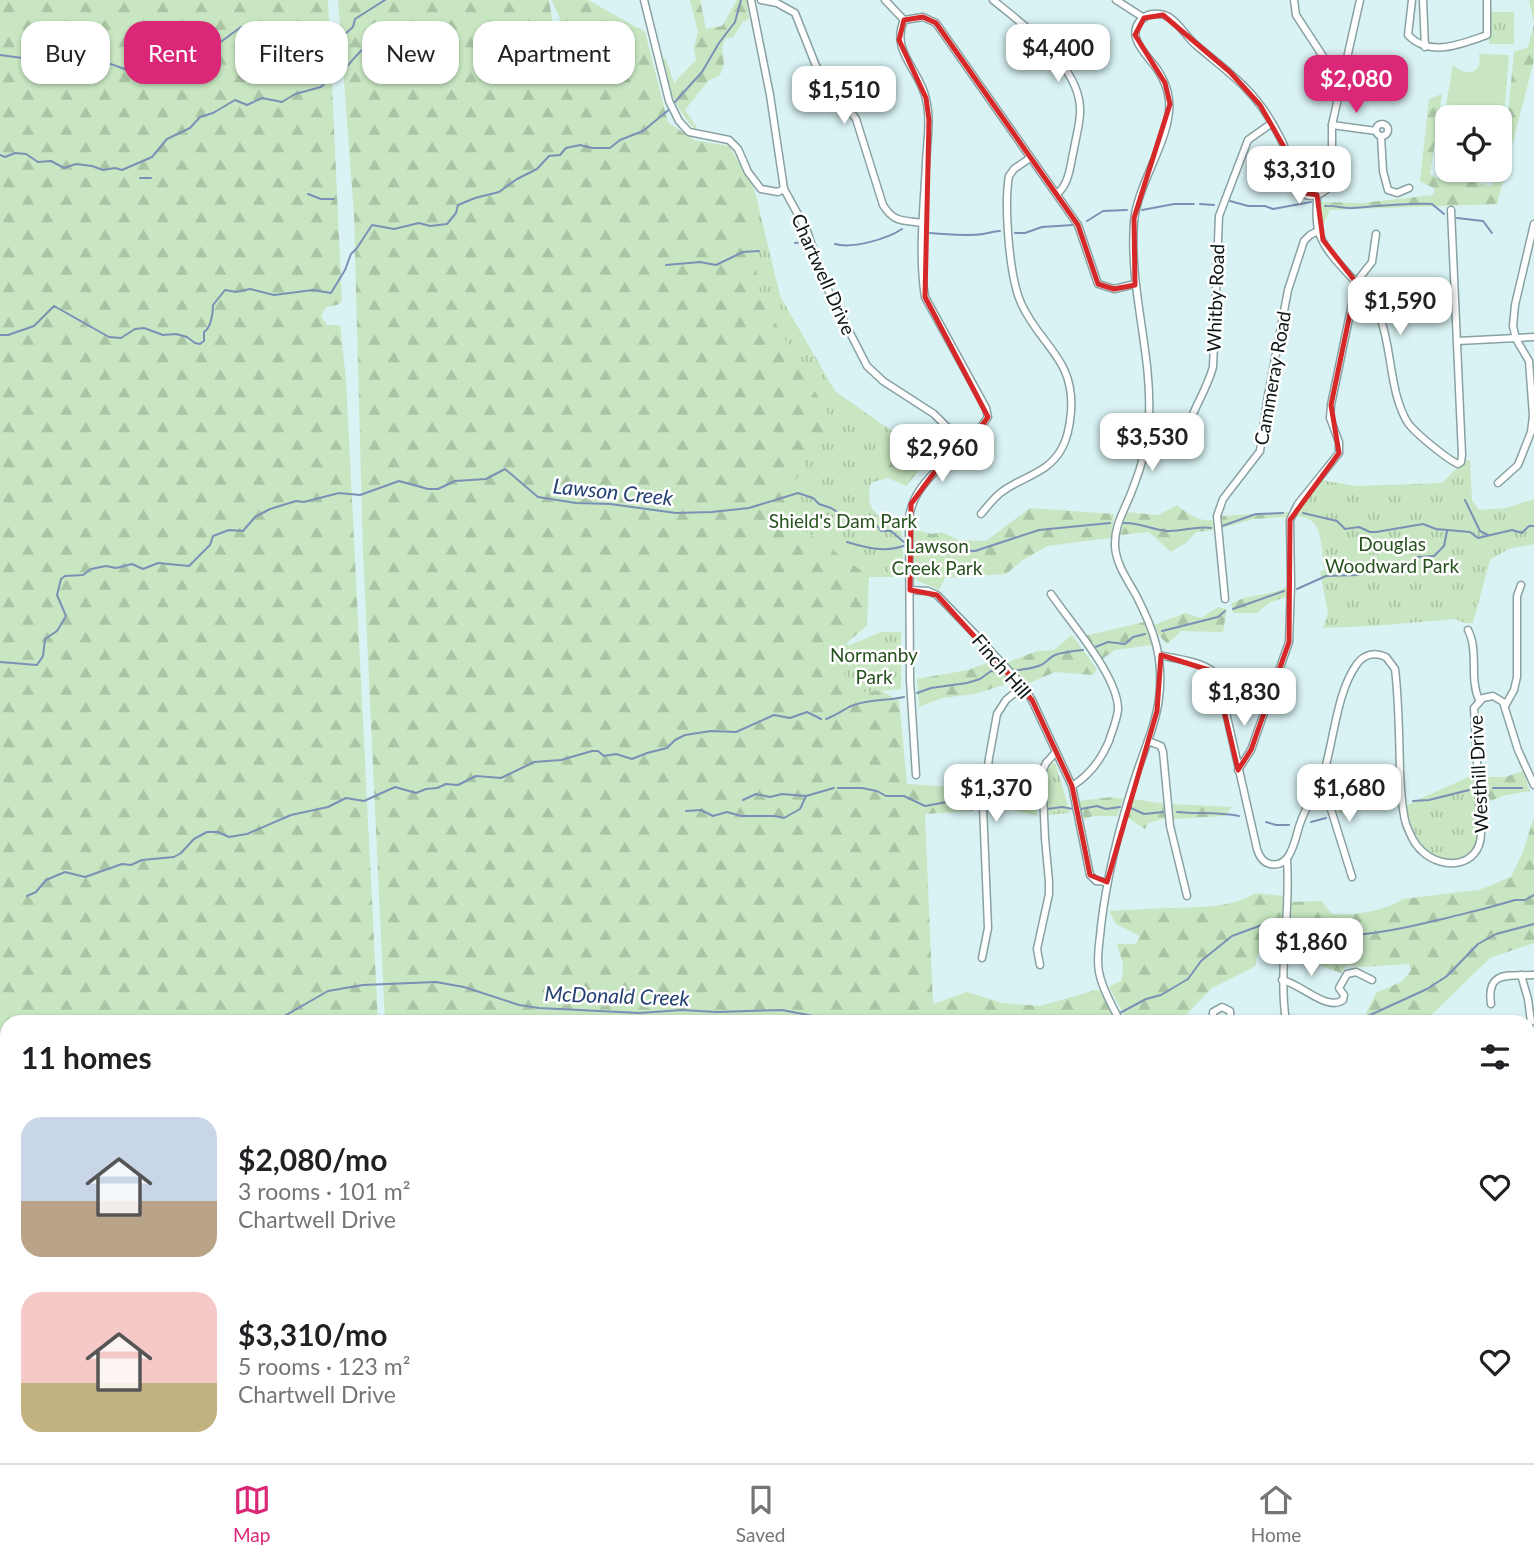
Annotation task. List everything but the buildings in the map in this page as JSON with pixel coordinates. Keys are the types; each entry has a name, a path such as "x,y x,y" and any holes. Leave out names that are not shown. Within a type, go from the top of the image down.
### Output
{"street":[{"path":"644,0 673,112 689,132 729,140 738,149 748,172 761,189 778,192 784,189 770,95 751,0"},
{"path":"761,0 777,3 795,13 816,66 856,119 883,205 890,216 900,221 923,223"},
{"path":"885,0 904,20"},
{"path":"993,0 1042,38 1077,92 1080,105 1075,143 1064,187 1057,194"},
{"path":"1116,0 1143,18"},
{"path":"1294,0 1296,15 1325,61 1333,71 1343,74"},
{"path":"1117,1015 1099,973 1098,957 1107,882 1159,697 1160,655 1139,601 1116,557 1115,546 1119,519 1142,461 1149,417 1149,393 1135,284 1134,218 1165,128 1170,104 1165,83 1137,42 1136,28 1143,18 1156,14 1170,18 1194,44 1230,72 1247,88 1272,123 1284,147 1293,182 1300,192 1309,196 1317,195 1330,188 1332,182 1332,125 1360,0"},
{"path":"1412,0 1408,35 1425,47 1450,47 1487,35 1487,0"},
{"path":"1423,0 1425,47"},
{"path":"904,20 923,17 936,23 1078,225 1098,284 1114,289 1135,284"},
{"path":"904,20 899,40 926,97 929,120 923,223 925,297 986,408 988,417 978,431 961,436 911,505 911,680 916,775"},
{"name":"Whitby Road","path":"1183,443 1185,432 1213,367 1219,216 1248,140 1272,123"},
{"path":"1332,125 1379,133 1388,190 1397,193 1409,188"},
{"path":"981,514 1004,490 1044,470 1053,461 1063,447 1070,422 1071,399 1066,371 1022,306 1010,247 1009,176 1030,158"},
{"name":"Chartwell Drive","path":"784,189 807,230 825,285 867,366 883,381 934,414 948,430 961,436"},
{"path":"1317,195 1318,231 1334,256 1374,304 1381,320 1405,418 1422,437 1454,463 1460,463 1462,455 1458,341 1451,211"},
{"path":"1498,483 1518,465 1532,432 1529,361 1516,339 1513,326 1515,305 1534,224"},
{"name":"Cammeray Road","path":"1225,599 1217,529 1218,511 1228,491 1260,451 1266,401 1288,290 1304,241 1310,234 1318,231"},
{"path":"1357,281 1372,262 1376,234"},
{"path":"1238,770 1251,750 1289,642 1290,520 1298,504 1339,453 1339,442 1330,418 1331,405 1352,304 1363,290"},
{"path":"1458,341 1534,337"},
{"path":"1505,706 1514,690 1517,677 1517,596 1521,585"},
{"name":"Finch Hill","path":"910,590 928,591 937,596 1023,686 1072,786 1090,875 1096,881 1107,882"},
{"path":"1051,594 1110,679 1118,704 1117,718 1099,761 1072,786"},
{"path":"1468,629 1472,643 1475,691 1479,700"},
{"path":"1160,655 1210,669 1218,677 1260,858 1269,864 1287,860"},
{"name":"Westhill Drive","path":"1285,1015 1282,980 1287,860 1301,820 1317,790 1352,672 1365,656 1382,655 1395,669 1402,806 1410,834 1421,850 1435,860 1453,864 1468,860 1477,851 1481,840 1474,712 1479,700 1493,696 1505,706 1518,750 1534,785"},
{"path":"982,958 988,928 983,806 991,748 997,714 1002,705 1023,686"},
{"path":"1148,741 1161,746 1163,752 1170,826 1187,896"},
{"path":"1041,965 1037,949 1049,882 1042,772 1055,753"},
{"path":"1317,790 1329,803 1352,877"},
{"path":"1282,980 1295,984 1328,1003 1336,1004 1343,1000 1344,995 1339,988 1347,974 1356,972 1373,980"},
{"path":"1521,975 1530,1015"},
{"path":"1491,1004 1490,990 1496,980 1504,976 1534,975"},
{"path":"1213,1015 1213,1012 1222,1007 1230,1011 1230,1015"}],"highlighted area":[{"path":"1163,15 1230,72 1260,105 1284,147 1293,182 1300,192 1317,195 1323,240 1362,290 1352,304 1331,405 1339,453 1290,520 1289,642 1251,750 1238,770 1215,672 1161,655 1157,711 1107,882 1090,875 1072,786 1032,700 937,595 910,590 911,504 961,436 978,431 988,417 925,297 929,120 926,98 899,40 904,20 923,17 936,23 1078,225 1098,284 1114,289 1135,285 1134,218 1170,104 1165,83 1135,35 1144,18"}],"green space":[{"path":"0,0 328,0 329,21 235,21 235,84 332,84 342,301 326,307 321,316 327,325 340,325 346,379 378,1015 0,1015"},
{"name":"Shield's Dam Park","path":"338,0 549,0 552,21 473,21 473,84 635,84 635,26 645,32 668,122 694,140 729,146 753,186 780,296 835,391 929,458 906,486 888,478 871,482 869,500 874,512 901,528 904,577 869,577 867,625 847,643 857,679 899,700 907,784 973,788 974,811 925,814 933,1004 967,992 1002,1003 1040,1006 1096,990 1101,991 1112,1015 385,1015 363,552 354,215 344,84 348,84 348,21 340,21"},
{"path":"552,0 588,0 625,21 560,21"},
{"path":"690,0 700,0 706,29 722,26 737,0 747,0 749,19 742,23 733,37 725,39 722,47 724,64 720,75 708,81 685,110 697,127 695,130 673,98 661,60 666,59 674,83 696,60 694,47 698,32"},
{"path":"1529,0 1534,0 1534,24"},
{"path":"1489,12 1514,12 1514,44 1489,44"},
{"path":"1534,24 1534,60 1512,146 1512,105 1509,105 1514,52 1528,47"},
{"path":"1479,54 1509,55 1505,105 1446,105 1453,65 1463,71 1472,72 1480,61"},
{"path":"1442,94 1440,105 1435,105 1435,141 1430,174 1435,176 1435,182 1475,182 1492,186 1493,182 1503,182 1497,204 1330,210 1323,225 1320,222 1320,202 1362,203 1433,195 1435,189 1420,181 1429,99"},
{"name":"Shield's Dam Park","path":"755,192 780,296 823,372 835,392 895,433 895,444 879,465 876,480 871,482 869,500 879,517 901,528 904,577 869,576 790,520 785,491 805,469 802,457 838,431 761,298 747,215"},
{"name":"Douglas Woodward Park","path":"1465,460 1470,460 1472,500 1479,510 1506,508 1534,499 1534,544 1508,549 1490,560 1473,623 1456,619 1323,628 1328,613 1320,571 1325,570 1320,535 1312,521 1294,516 1321,480 1356,486 1442,483"},
{"path":"1177,505 1198,518 1212,520 1214,530 1196,532 1187,542 1171,552 1149,532 1120,535 1127,512 1158,515"},
{"name":"Lawson Creek Park","path":"1030,508 1114,514 1111,538 1047,546 1006,574 945,578 939,590 914,579 912,529 932,534 942,532 958,540 986,541"},
{"path":"1290,512 1288,517 1254,519 1219,529 1220,516"},
{"path":"1289,586 1288,596 1269,603 1257,613 1233,613 1231,604 1237,601"},
{"path":"1218,607 1227,609 1223,632 1181,631 1167,644 1154,625 1185,613 1201,618"},
{"path":"1144,622 1152,645 1115,650 1101,660 1084,636"},
{"name":"Normanby Park","path":"881,632 901,632 901,689 852,693 835,651"},
{"path":"1072,635 1097,669 1093,675 1055,672 1027,684 1006,663 1037,651 1054,650"},
{"path":"992,661 1013,682 975,694 942,698 919,707 917,679 968,670"},
{"path":"1054,763 1070,813 1047,815 1045,770 1049,764"},
{"path":"1523,771 1530,791 1506,795 1483,804 1483,777 1505,777"},
{"path":"1475,776 1477,802 1478,832 1475,847 1465,857 1447,860 1437,857 1429,852 1416,835 1406,806"},
{"path":"989,784 1035,795 1037,816 985,803"},
{"path":"1395,792 1396,804 1338,814 1335,807 1360,804 1368,796"},
{"path":"1112,797 1123,799 1117,816 1093,816 1084,819 1079,801"},
{"path":"1133,799 1166,804 1166,818 1149,823 1145,829 1128,818"},
{"path":"1173,804 1232,807 1225,816 1174,819"},
{"path":"1534,817 1534,943 1490,958 1431,1015 1365,1015 1376,993 1401,982 1411,971 1409,964 1362,967 1347,965 1341,973 1288,953 1288,902 1321,901 1332,914 1350,914 1378,910 1403,899 1479,890 1511,877 1523,852"},
{"path":"1256,893 1283,896 1281,946 1263,944 1256,959 1256,966 1212,988 1186,1015 1124,1015 1109,987 1121,981 1123,969 1117,944 1136,944 1140,936 1116,924 1109,911 1217,906"}],"waterway":[{"path":"0,55 58,63 67,63 71,59 96,60 140,74 154,68 174,68 188,64 200,51 222,41 241,27 248,28 251,35 258,39 284,33 298,36 345,34 353,27 355,19 385,0"},
{"path":"674,103 702,72 735,22 741,0"},
{"path":"348,66 362,51"},
{"path":"0,155 5,157 15,153 26,154 38,162 51,161 64,168 76,164 103,170 122,170 152,157 167,139 190,128 200,117 235,100 247,105 262,98 282,102 295,94 324,84"},
{"path":"0,335 34,326 54,306 109,337 121,338 135,329 144,328 163,335 187,337 200,344 204,341 204,332 210,324 213,305 225,290 236,292 250,289 274,295 313,290 331,293 351,254 372,225 394,229 419,223 430,226 447,224 456,213 458,205 499,192 537,169 549,156 560,155 566,148 580,145 610,148 620,140 643,131 671,108"},
{"path":"140,178 151,178"},
{"path":"308,194 321,199 334,199"},
{"path":"1230,201 1273,209 1311,202"},
{"path":"1142,210 1174,204 1194,204"},
{"path":"1200,204 1214,205"},
{"path":"1325,206 1349,208 1432,204 1444,214"},
{"path":"1087,221 1103,211 1127,210"},
{"path":"1457,218 1483,221 1492,233"},
{"path":"1015,233 1025,233 1042,227 1073,225"},
{"path":"835,244 869,242 902,229"},
{"path":"930,233 970,235 1000,231"},
{"path":"795,243 804,242"},
{"path":"666,265 700,262 716,265 743,252 759,251"},
{"name":"Lawson Creek","path":"0,662 37,665 43,656 45,639 57,631 66,616 57,595 61,579 65,576 83,575 91,569 106,566 116,568 132,564 143,569 158,563 189,566 210,545 213,536 229,530 243,531 255,517 270,509 339,493 360,495 399,481 438,489 455,481 486,479 505,469 538,497 676,513 749,508 798,493 813,498 845,517 856,521 866,519 881,531 891,531 905,543"},
{"path":"1465,500 1480,531 1488,535"},
{"name":"Lawson Creek","path":"1222,526 1256,514 1283,513"},
{"name":"Lawson Creek","path":"1303,513 1337,521 1345,529 1359,527 1370,532 1423,524 1436,529 1470,532 1478,538 1512,530 1522,533 1529,526 1534,526"},
{"name":"Lawson Creek","path":"910,544 927,549 975,551 1039,530 1110,523"},
{"name":"Lawson Creek","path":"1123,523 1167,531 1211,528"},
{"path":"1297,589 1326,576 1359,575 1370,570 1406,572 1417,557 1434,556 1444,546 1447,531"},
{"path":"847,542 884,549 906,545"},
{"path":"1233,609 1284,591"},
{"path":"1162,631 1218,617 1225,611"},
{"path":"1093,648 1108,642 1125,644 1133,637 1145,634"},
{"path":"1013,671 1038,666 1058,654 1083,650"},
{"path":"917,693 931,688 967,683 980,679 991,671 1002,672"},
{"path":"826,719 855,704 904,697"},
{"path":"27,896 36,892 46,880 65,872 85,877 122,864 131,865 142,860 174,857 194,839 207,832 218,832 229,837 247,834 291,815 328,807 346,798 364,801 395,787 416,793 446,784 458,785 476,776 501,778 534,762 561,760 592,751 598,751 604,756 616,754 632,759 667,748 685,735 711,731 736,732 774,715 790,718 807,712 821,719"},
{"path":"743,800 756,794 770,797 782,794 806,796 834,788"},
{"path":"838,788 862,788 886,796 904,796 925,806 947,802 965,804 975,798"},
{"path":"1493,788 1522,788"},
{"path":"1413,801 1429,800 1469,790"},
{"path":"686,811 701,810 713,816 727,812 741,816 784,818 800,809 806,796"},
{"path":"987,797 1001,797 1035,807"},
{"path":"1342,811 1358,806 1393,803"},
{"path":"1081,809 1097,806 1106,809 1120,807"},
{"path":"1131,808 1144,814 1163,812"},
{"path":"1047,809 1073,809"},
{"path":"1177,812 1239,816"},
{"path":"1311,822 1326,818"},
{"path":"1266,822 1289,825"},
{"name":"McDonald Creek","path":"1289,924 1328,934 1368,934 1428,923 1515,900 1525,900 1534,895"},
{"name":"McDonald Creek","path":"1118,1014 1146,999 1161,995 1188,979 1201,961 1232,936 1270,922 1283,923"},
{"path":"1370,1015 1427,989 1447,976 1478,944 1496,934 1534,924"},
{"name":"McDonald Creek","path":"286,1015 328,991 363,985 436,982 539,1008 639,1013 782,1010 808,1015"}]}
